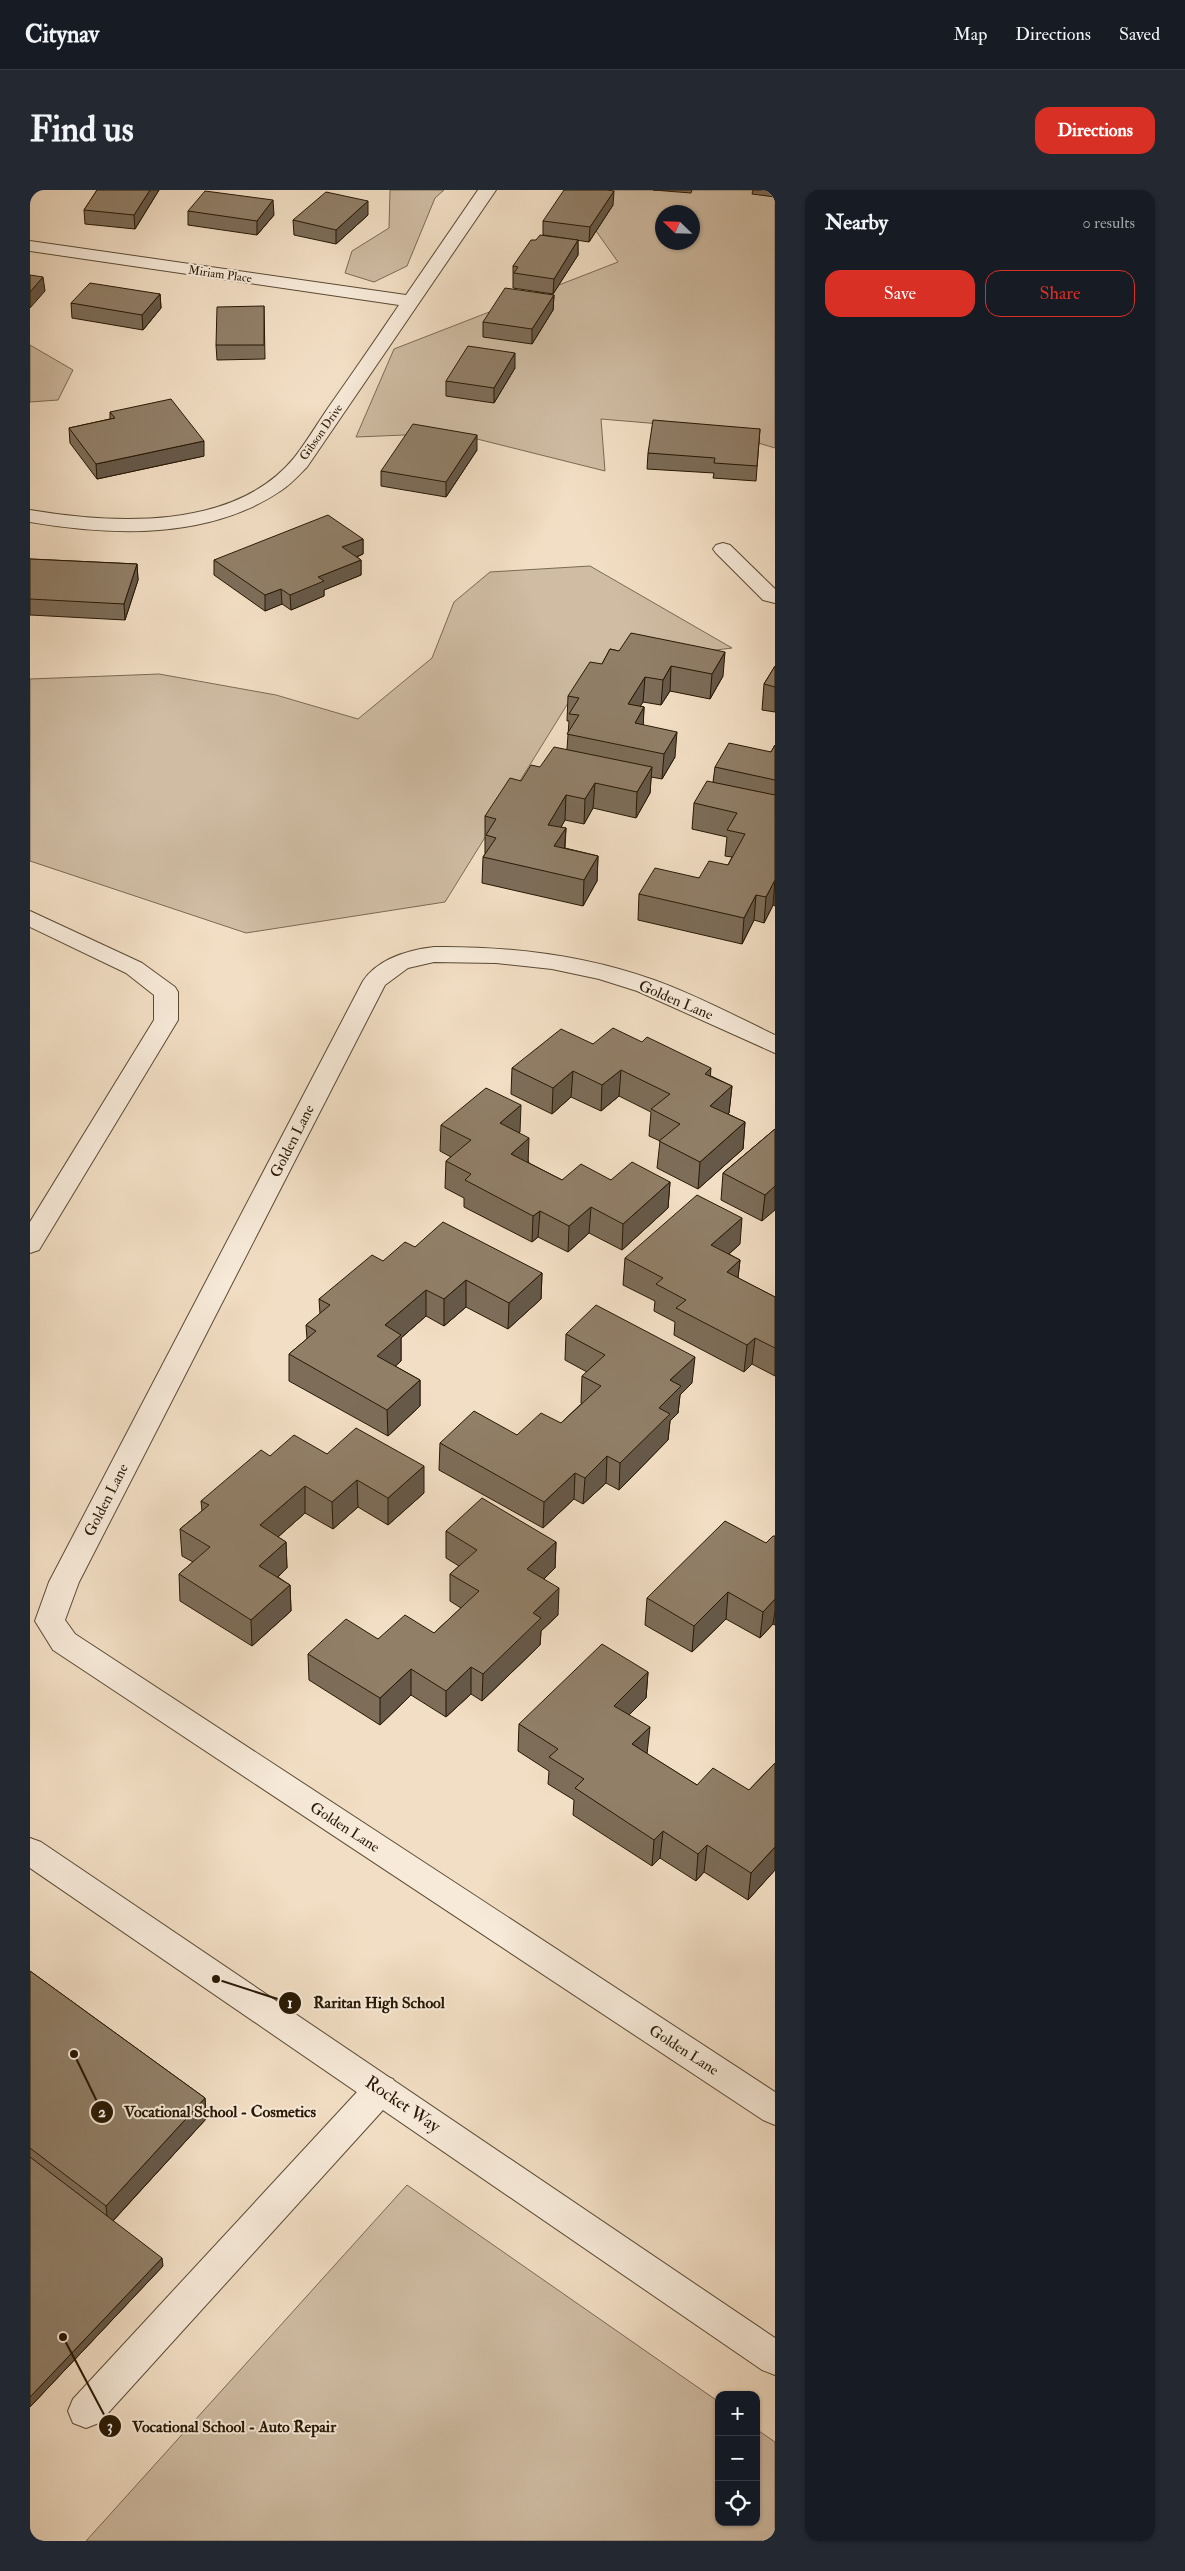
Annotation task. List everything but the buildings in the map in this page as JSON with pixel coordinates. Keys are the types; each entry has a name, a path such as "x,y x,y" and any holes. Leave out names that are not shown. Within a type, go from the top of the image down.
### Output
{"street":[{"name":"Gibson Drive","path":"30,516 101,526 147,525 197,518 240,504 274,486 300,463 486,190"},
{"name":"Miriam Place","path":"30,246 410,301"},
{"path":"723,549 770,596 775,598"},
{"path":"30,918 134,968 166,992 166,1020 30,1244"},
{"name":"Golden Lane","path":"775,1045 675,998 626,979 571,965 498,956 442,955 411,957 393,965 375,981 64,1582 50,1621 64,1642 775,2110"},
{"name":"Rocket Way","path":"30,1851 775,2358"},
{"path":"86,2411 381,2089"}],"shaded area":[{"path":"390,190 444,190 435,198 407,266 374,282 345,273 352,251 389,228"},
{"path":"567,190 775,190 775,448 708,428 601,419 605,471 453,433 356,437 394,349 618,262"},
{"path":"30,345 73,370 58,400 30,402"},
{"path":"590,566 732,648 591,666 445,902 246,933 30,861 30,679 159,674 276,695 358,719 432,658 454,602 490,572"},
{"path":"407,2185 715,2399 715,2526 760,2526 760,2432 775,2442 775,2541 86,2541"}],"place":[{"name":"Raritan High School","path":"216,1979"},
{"name":"Vocational School - Cosmetics","path":"74,2054"},
{"name":"Vocational School - Auto Repair","path":"63,2337"}]}
